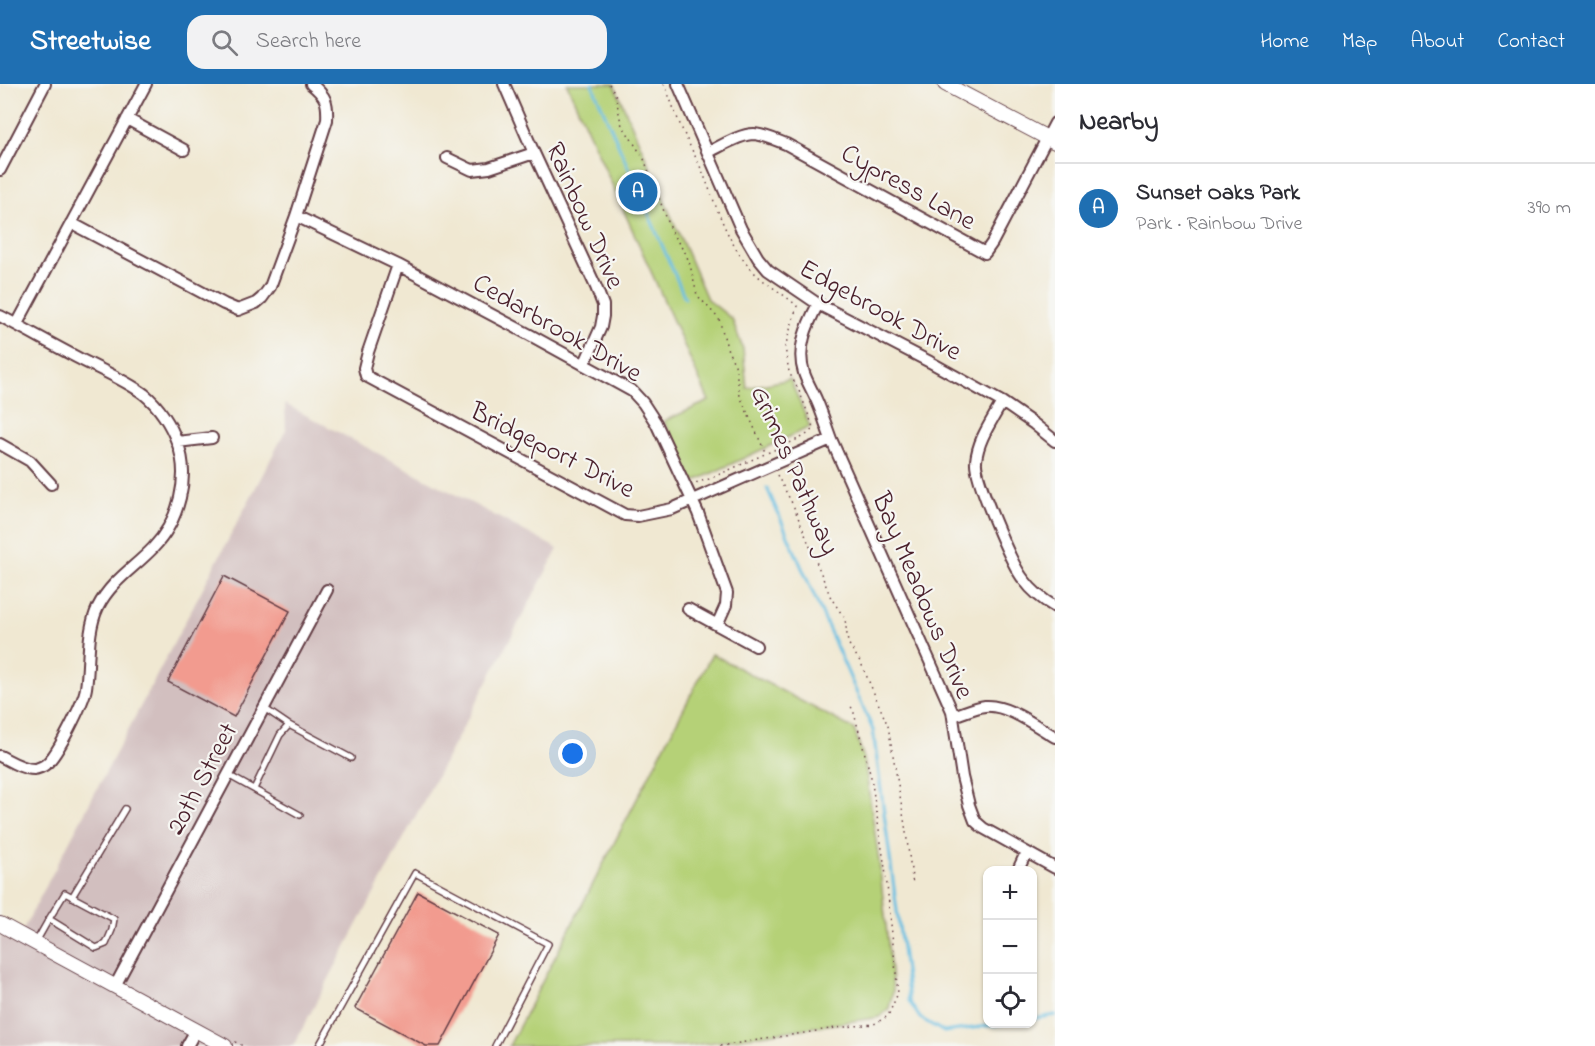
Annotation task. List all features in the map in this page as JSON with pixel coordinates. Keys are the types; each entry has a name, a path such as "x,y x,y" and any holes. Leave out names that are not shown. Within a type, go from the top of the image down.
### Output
{"street":[{"path":"0,170 45,84"},
{"path":"17,324 146,84"},
{"path":"71,224 238,310 256,303 270,287 327,120 326,99 311,84"},
{"name":"Rainbow Drive","path":"504,84 603,305 601,327 584,365"},
{"name":"Edgebrook Drive","path":"678,84 741,229 768,270 818,304 1002,402 1055,441"},
{"path":"945,84 1051,140"},
{"path":"127,119 184,150"},
{"name":"Cypress Lane","path":"709,152 730,141 752,134 769,137 786,144 985,253 1051,140 1055,123"},
{"path":"447,158 472,170 489,168 534,153"},
{"name":"Cedarbrook Drive","path":"296,216 398,265 632,391 657,423 692,500 727,593 726,605 717,625"},
{"name":"Bridgeport Drive","path":"398,265 368,352 364,368 366,376 625,515 638,516 672,509 831,439"},
{"name":"Bay Meadows Drive","path":"818,304 803,341 801,357 803,372 952,711 962,777 975,821 983,828 1055,868"},
{"path":"0,316 122,380 144,395 160,411 177,442 183,461 179,501 168,526 153,548 115,582 98,608 92,624 86,691 55,754 46,764 35,769 0,756"},
{"path":"1002,402 983,435 978,451 975,463 979,480 1008,551 1022,578 1045,601 1055,607"},
{"path":"177,442 212,438"},
{"path":"0,444 30,461 51,484"},
{"name":"20th Street","path":"115,986 327,590"},
{"path":"688,609 756,646"},
{"path":"953,716 984,706 998,707 1008,710 1055,737"},
{"path":"1020,866 1026,853"},
{"path":"0,924 196,1030 229,1043"},
{"path":"187,1046 196,1030"}],"lane":[{"path":"264,708 289,725 351,758"},
{"path":"254,789 280,735 289,725"},
{"path":"228,775 300,814"},
{"path":"72,897 125,809"},
{"path":"320,1046 415,873 548,944 495,1046"},
{"path":"36,943 49,919 65,893 114,919 106,944 96,948 49,919"}],"path":[{"name":"Grimes Pathway","path":"609,84 615,93 621,123 644,159 673,235 686,254 697,295 719,319 728,351 735,365 740,396 770,465 793,505 831,598 845,619 848,643 861,663 888,726 913,885"},
{"path":"664,84 734,246 749,267 765,283 797,306 785,347 789,372 800,393 813,429 805,436 709,479 695,483"},
{"path":"720,1046 874,1024 888,1016 898,993 886,875 871,777 850,704"},
{"path":"229,1043 243,1046"}],"shaded area":[{"path":"285,404 558,549 293,1046 0,1046 0,935 16,943 286,430"}],"green space":[{"path":"567,84 614,84 707,299 732,319 743,349 747,388 790,379 810,427 693,482 664,421 709,401"},
{"path":"712,654 854,729 864,759 879,861 893,991 889,1008 880,1017 688,1046 509,1046"}],"building":[{"path":"224,576 290,611 234,717 168,682"},
{"path":"418,892 499,935 440,1046 426,1046 355,1008"}],"waterway":[{"path":"592,84 685,298"},
{"path":"767,488 873,730 909,1001 920,1018 944,1032 983,1027"},
{"path":"1037,1018 1055,1015"}],"place":[{"name":"Sunset Oaks Park","path":"638,192"}]}
